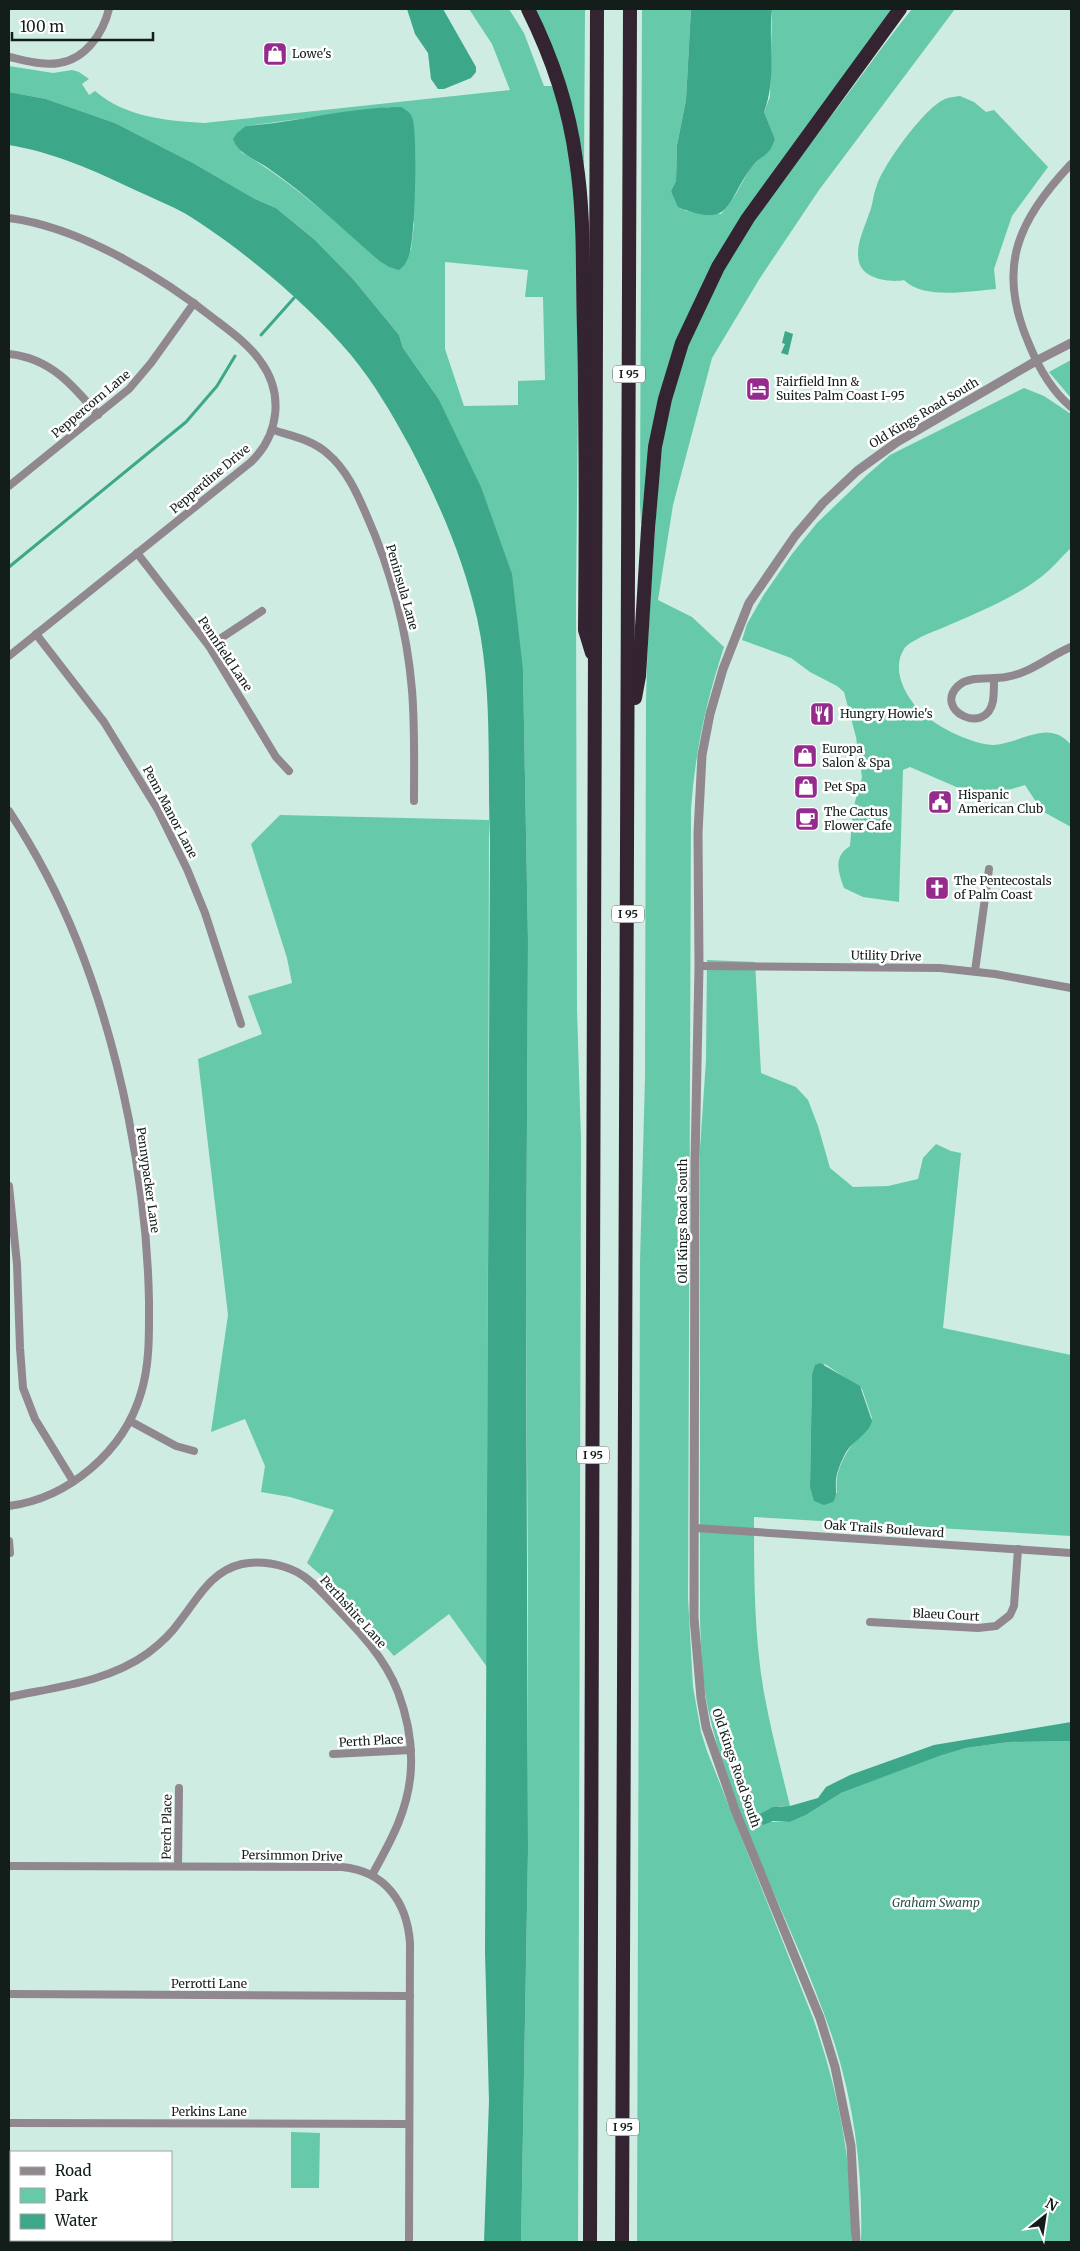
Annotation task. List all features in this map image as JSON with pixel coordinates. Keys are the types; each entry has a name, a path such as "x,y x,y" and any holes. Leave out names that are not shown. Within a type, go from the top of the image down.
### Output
{"highway":[{"path":"528,9 562,92 574,145 579,180 586,418 585,630 596,667"},
{"name":"I 95","path":"590,2242 597,9"},
{"name":"I 95","path":"622,2242 630,9"},
{"path":"628,738 639,676 648,520 656,447 665,399 682,343 718,267 748,218 900,9"}],"street":[{"path":"9,57 51,64 66,62 75,57 98,37 109,9"},
{"path":"1071,164 1029,218 1018,243 1013,266 1016,309 1036,361 1054,391 1071,407"},
{"name":"Pepperdine Drive","path":"9,218 56,230 107,251 151,275 194,303 226,327 262,364 269,376 275,397 276,413 273,430 262,450 251,462 9,656"},
{"name":"Peppercorn Lane","path":"9,486 129,389 194,303"},
{"name":"Old Kings Road South","path":"856,2242 852,2146 836,2067 820,2018 741,1826 706,1727 701,1698 695,1628 695,1172 699,966 698,833 702,755 710,714 723,669 749,603 795,536 823,503 857,471 897,442 1036,361 1071,343"},
{"path":"9,354 37,361 61,374 98,415"},
{"name":"Peninsula Lane","path":"273,430 313,444 337,462 353,488 380,548 400,616 410,670 413,708 414,801"},
{"name":"Pennfield Lane","path":"137,553 209,646 276,757 289,771"},
{"path":"209,646 262,611"},
{"name":"Penn Manor Lane","path":"36,634 104,722 158,810 199,899 241,1024"},
{"path":"994,678 993,702 988,712 982,718 972,719 962,716 954,709 951,701 953,694 958,686 966,681 1028,671 1071,647"},
{"name":"Pennypacker Lane","path":"9,811 46,873 67,916 85,961 110,1043 132,1141 142,1209 148,1275 149,1326 146,1376 138,1403 130,1421 106,1453 73,1481 34,1500 9,1506"},
{"path":"974,971 989,869"},
{"name":"Utility Drive","path":"699,966 886,967 974,971 1071,988"},
{"path":"9,1186 17,1256 20,1348 24,1388 35,1419 73,1481"},
{"path":"130,1421 176,1446 194,1451"},
{"name":"Oak Trails Boulevard","path":"695,1528 1071,1553"},
{"path":"9,1541 10,1553"},
{"name":"Blaeu Court","path":"870,1622 978,1628 996,1626 1007,1618 1014,1606 1018,1549"},
{"name":"Perthshire Lane","path":"9,1697 93,1679 133,1663 162,1642 180,1622 204,1588 219,1574 244,1564 268,1563 294,1570 311,1582 372,1647 398,1691 407,1721 410,1778 403,1811 393,1837 372,1876"},
{"name":"Perth Place","path":"333,1754 410,1750"},
{"name":"Perch Place","path":"178,1866 179,1788"},
{"name":"Persimmon Drive","path":"9,1866 342,1867 354,1868 372,1876 392,1891 406,1916 410,1943 409,2242"},
{"name":"Perrotti Lane","path":"9,1994 410,1996"},
{"name":"Perkins Lane","path":"9,2123 410,2124"}],"green space":[{"path":"469,9 509,9 524,33 544,86 552,86 558,97 564,121 575,195 578,400 576,601 577,1010 581,1140 578,2242 521,2242 528,1851 526,1295 528,941 523,670 438,398 403,348 399,335 353,279 315,240 276,208 255,199 193,163 115,123 46,99 9,92 9,66 53,73 72,70 79,72 89,79 82,84 89,95 95,91 119,107 147,116 204,123 510,90 492,44","holes":["389,107 414,224 411,250 378,260 312,202 241,152 246,126","445,262 528,270 525,297 543,297 545,380 518,381 518,405 464,406 445,349"]},
{"path":"533,9 585,9 584,168"},
{"path":"642,9 691,9 686,100 677,145 676,181 671,191 686,211 721,214 750,169 769,150 775,139 764,112 770,97 772,9 892,9 819,113 680,338 644,527 641,523 640,504"},
{"path":"912,9 955,9 819,190 760,278 712,358 673,505 658,600 692,617 724,647 702,727 695,768 691,810 688,1598 693,1687 701,1732 707,1751 813,2018 830,2073 843,2128 847,2157 850,2185 851,2242 637,2242 640,1261 645,1077 646,700 650,604 661,458 666,423 682,364 697,324 716,285 737,248 786,176"},
{"path":"960,96 974,102 986,112 994,110 1048,167 1012,216 994,269 996,289 948,293 935,292 923,290 904,280 892,281 871,276 862,268 859,262 858,250 881,176 906,137 927,113 945,99"},
{"path":"1071,360 1071,398 1049,372"},
{"path":"1024,388 1044,396 1071,414 1071,548 1045,574 1017,593 910,643 906,646 901,656 899,671 903,687 922,714 963,737 994,745 1035,734 1054,733 1063,737 1071,745 1071,827 1042,811 1025,785 982,798 910,767 903,770 899,902 863,897 844,888 838,865 841,855 850,846 853,809 862,777 856,737 844,692 837,686 810,672 791,658 742,640 747,624 763,596 792,554 817,523 890,455"},
{"path":"280,815 489,820 487,1667 449,1614 394,1656 331,1584 307,1563 334,1510 290,1497 261,1492 265,1466 245,1419 211,1432 228,1315 198,1059 262,1034 248,996 292,983 287,958 251,844"},
{"name":"Graham Swamp","path":"707,960 755,962 761,1073 796,1087 808,1100 818,1126 830,1168 853,1187 888,1186 918,1179 923,1158 936,1144 951,1151 961,1153 943,1328 1071,1355 1071,1536 754,1517 754,1561 758,1649 764,1693 790,1806 779,1806 769,1822 790,1822 806,1815 841,1793 938,1756 966,1748 1009,1742 1071,1741 1071,2242 861,2242 859,2167 853,2118 842,2069 820,2003 734,1795 719,1752 704,1686 700,1618 700,1149 706,1060","holes":["825,1364 862,1389 872,1418 847,1452 842,1462 837,1482 837,1493 810,1487 812,1375"]},
{"path":"291,2132 320,2133 319,2188 291,2188"}],"water":[{"path":"407,9 443,9 476,67 476,72 471,78 444,89 438,89 431,79 428,53 415,34"},
{"path":"691,9 772,9 771,74 768,99 764,112 775,139 770,150 751,168 725,209 718,214 709,215 678,207 671,191 676,181 677,145 686,100"},
{"path":"9,92 46,99 115,123 193,163 255,199 276,208 315,240 353,279 399,335 403,348 438,398 481,487 512,574 523,670 528,941 526,1295 528,1851 521,2242 484,2242 489,2101 485,1952 490,840 487,701 482,645 477,618 465,573 449,529 420,466 375,388 351,355 295,297 273,278 229,243 186,214 74,163 41,152 9,145"},
{"path":"401,107 411,115 414,126 415,183 412,241 406,262 399,270 389,267 378,260 297,189 239,149 233,139 246,126 363,109"},
{"path":"785,331 793,334 788,355 781,353 785,344 782,343"},
{"path":"820,1363 860,1386 872,1421 867,1430 845,1454 837,1473 835,1499 833,1502 824,1505 814,1501 810,1487 812,1375 815,1365"},
{"path":"1071,1722 1071,1741 1009,1742 966,1748 939,1756 841,1793 806,1815 790,1822 773,1821 763,1825 760,1814 773,1807 790,1806 818,1798 826,1787 850,1775 934,1745"}],"waterway":[{"path":"261,335 294,298"},
{"path":"9,567 186,422 217,386 235,356"}],"place":[{"name":"Lowe's","path":"275,54"},
{"name":"Fairfield Inn & Suites Palm Coast I-95","path":"758,389"},
{"name":"Hungry Howie's","path":"822,714"},
{"name":"Europa Salon & Spa","path":"805,756"},
{"name":"Pet Spa","path":"806,787"},
{"name":"Hispanic American Club","path":"940,802"},
{"name":"The Cactus Flower Cafe","path":"807,819"},
{"name":"The Pentecostals of Palm Coast","path":"937,888"}]}
